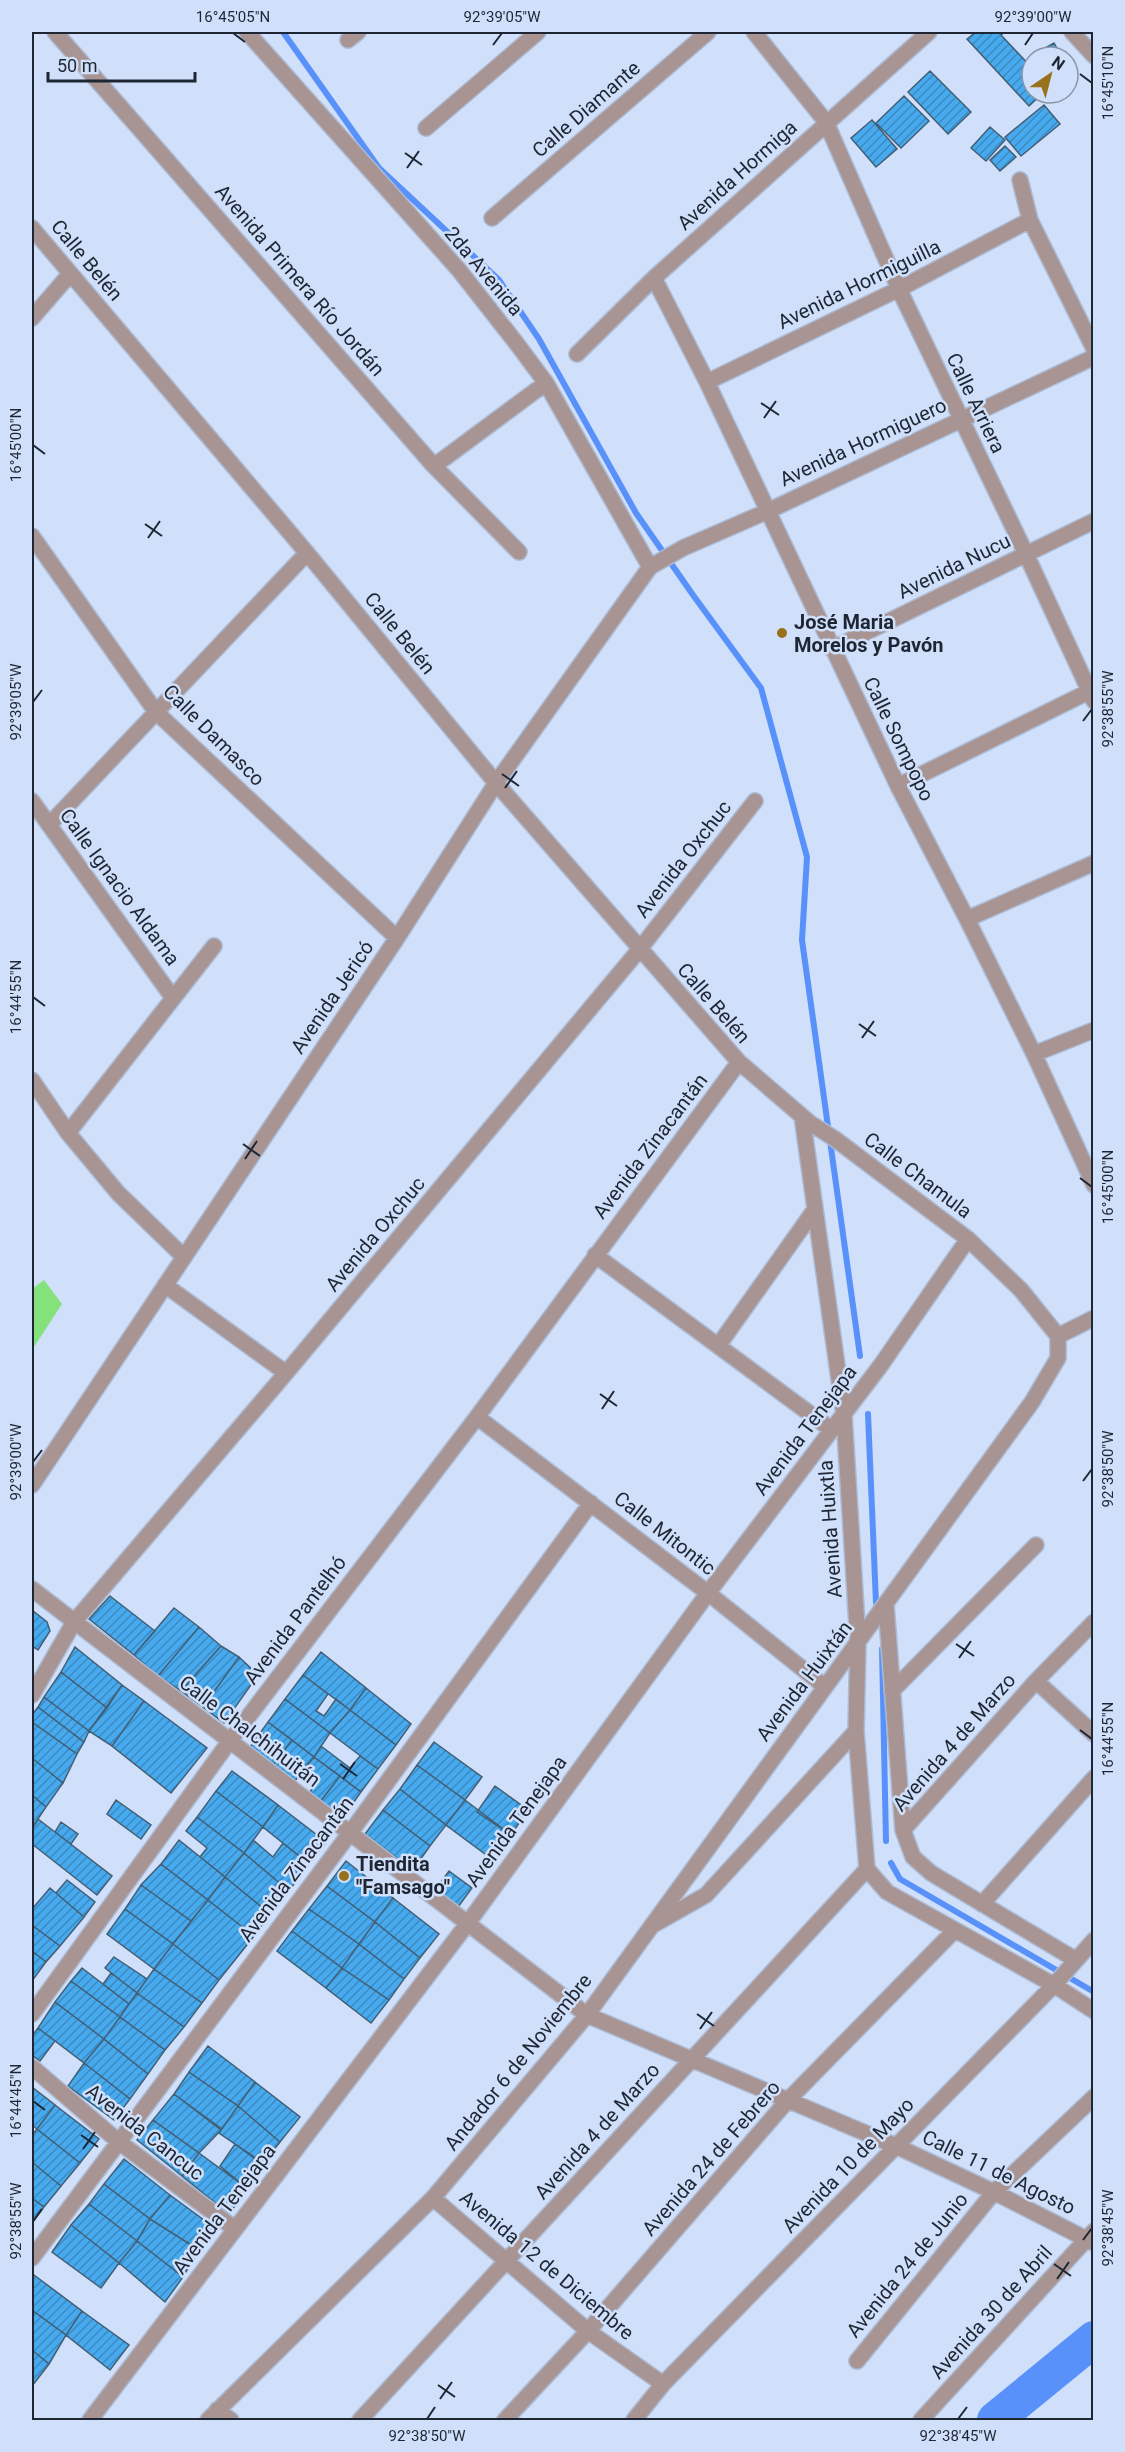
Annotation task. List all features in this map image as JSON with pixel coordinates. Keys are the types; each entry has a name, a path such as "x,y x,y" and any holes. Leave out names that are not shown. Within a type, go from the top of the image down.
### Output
{"street":[{"name":"Avenida Primera Río Jordán","path":"55,32 434,466 519,552"},
{"name":"2da Avenida","path":"247,32 459,270 546,383 653,565"},
{"path":"426,128 538,32"},
{"name":"Calle Diamante","path":"492,218 708,32"},
{"name":"Calle Arriera","path":"754,32 826,122 899,289 1092,694"},
{"name":"Avenida Hormiga","path":"577,354 654,278 929,32"},
{"path":"1072,32 1094,56"},
{"path":"1020,180 1030,220 1094,349"},
{"name":"Avenida Hormiguilla","path":"706,382 899,289 1030,220"},
{"name":"Calle Belén","path":"32,228 307,553 496,783 738,1062"},
{"path":"32,318 70,274"},
{"name":"Calle Sompopo","path":"654,278 768,511 898,786 1034,1054 1094,1185"},
{"name":"Avenida Hormiguero","path":"683,548 768,511 1094,357"},
{"path":"434,466 546,383"},
{"name":"Avenida Nucu","path":"832,649 1094,521"},
{"name":"Calle Damasco","path":"32,536 156,712 397,938"},
{"name":"Avenida Jericó","path":"32,1485 397,938 496,783 653,565 683,548"},
{"path":"49,825 307,553"},
{"path":"898,786 1092,694"},
{"name":"Calle Ignacio Aldama","path":"32,801 173,998"},
{"name":"Avenida Oxchuc","path":"32,1695 74,1622 286,1373 639,950 755,801"},
{"path":"967,919 1094,863"},
{"path":"68,1133 214,946"},
{"path":"1034,1054 1094,1030"},
{"name":"Calle Chamula","path":"738,1062 806,1120 835,1139 968,1239 1021,1290 1058,1336"},
{"name":"Avenida Zinacantán","path":"595,1255 738,1062"},
{"path":"32,1080 68,1133 118,1193 184,1257"},
{"name":"Avenida Huixtla","path":"806,1120 813,1212 844,1415 858,1642 856,1731 867,1869"},
{"path":"718,1346 813,1212"},
{"name":"Avenida Tenejapa","path":"90,2421 468,1923 708,1593 844,1415 968,1239"},
{"path":"595,1255 831,1430"},
{"name":"Avenida Pantelhó","path":"32,2014 229,1742 477,1417 595,1255"},
{"path":"165,1285 286,1373"},
{"path":"1058,1336 1094,1318"},
{"name":"Avenida Huixtán","path":"650,1927 1032,1402 1058,1358 1058,1336"},
{"name":"Calle Mitontic","path":"477,1417 708,1593 824,1686"},
{"name":"Avenida Zinacantán","path":"32,2258 350,1833 591,1503"},
{"path":"892,1691 1036,1545"},
{"name":"Calle Chalchihuitán","path":"32,1589 587,2015"},
{"path":"886,1605 903,1830 913,1857 931,1873 1074,1962"},
{"name":"Avenida 4 de Marzo","path":"903,1830 1036,1681 1094,1622"},
{"path":"1036,1681 1094,1734"},
{"name":"Andador 6 de Noviembre","path":"212,2415 433,2198 587,2015 650,1927 705,1895 856,1731"},
{"path":"982,1904 1094,1778"},
{"path":"867,1869 887,1892 1056,1982 1094,2011"},
{"name":"Avenida 4 de Marzo","path":"360,2421 690,2059 867,1869"},
{"name":"Avenida 24 de Febrero","path":"505,2421 588,2331 788,2100 955,1930"},
{"name":"Avenida 10 de Mayo","path":"634,2421 663,2384 1056,1982 1094,1940"},
{"name":"Calle 11 de Agosto","path":"587,2015 896,2146 1091,2237"},
{"name":"Avenida Cancuc","path":"32,2067 119,2142 235,2229"},
{"name":"Avenida 24 de Junio","path":"857,2361 994,2192 1094,2097"},
{"name":"Avenida 12 de Diciembre","path":"433,2198 588,2331 663,2384"},
{"name":"Avenida 30 de Abril","path":"921,2421 1091,2237"},
{"path":"212,2415 231,2421"}],"green space":[{"path":"44,1280 62,1304 32,1350 32,1289"}],"building":[{"path":"976,32 1005,32 1001,35 1020,55 1020,96 967,39"},
{"path":"930,71 971,112 948,134 908,92"},
{"path":"904,96 929,121 901,148 876,123"},
{"path":"1044,105 1060,124 1021,156 1005,137"},
{"path":"872,120 897,149 876,167 851,138"},
{"path":"990,127 1005,140 986,161 971,148"},
{"path":"1005,146 1016,157 1000,171 990,160"},
{"path":"110,1596 155,1631 134,1655 89,1619"},
{"path":"174,1608 199,1627 158,1676 134,1655"},
{"path":"32,1610 47,1622 50,1631 38,1650 32,1646"},
{"path":"199,1627 221,1646 181,1691 158,1676"},
{"path":"221,1646 239,1657 203,1707 181,1691"},
{"path":"75,1647 122,1685 107,1708 61,1672"},
{"path":"321,1652 366,1688 350,1710 303,1675"},
{"path":"239,1657 258,1675 224,1723 203,1707"},
{"path":"61,1672 107,1708 89,1731 44,1697"},
{"path":"303,1675 328,1694 316,1711 324,1716 336,1699 350,1710 330,1733 285,1699"},
{"path":"122,1685 144,1701 112,1746 89,1731"},
{"path":"366,1688 411,1724 396,1745 350,1710"},
{"path":"44,1697 89,1731 84,1742 38,1707"},
{"path":"285,1699 330,1733 314,1757 268,1722"},
{"path":"144,1701 207,1748 171,1793 112,1746"},
{"path":"38,1707 84,1742 77,1754 32,1722 32,1715"},
{"path":"350,1710 396,1745 378,1769 330,1733"},
{"path":"32,1722 77,1754 63,1783 32,1758"},
{"path":"268,1722 292,1740 273,1765 250,1747"},
{"path":"292,1740 314,1757 294,1782 273,1765"},
{"path":"434,1742 482,1777 465,1800 417,1765"},
{"path":"321,1746 350,1768 360,1756 378,1769 361,1792 314,1757"},
{"path":"314,1757 340,1776 320,1802 309,1793 317,1783 302,1771"},
{"path":"32,1758 63,1783 46,1807 32,1795"},
{"path":"417,1765 465,1800 446,1825 400,1789"},
{"path":"232,1771 278,1805 263,1827 216,1791"},
{"path":"340,1776 361,1792 342,1819 320,1802"},
{"path":"495,1786 528,1810 511,1835 477,1812"},
{"path":"400,1789 446,1825 430,1846 383,1810"},
{"path":"216,1791 263,1827 244,1853 197,1817"},
{"path":"32,1795 46,1807 32,1828"},
{"path":"116,1800 151,1825 141,1839 107,1814"},
{"path":"465,1800 511,1835 493,1860 446,1825"},
{"path":"278,1805 326,1842 309,1864 263,1827"},
{"path":"383,1810 430,1846 413,1870 365,1834"},
{"path":"197,1817 244,1853 225,1877 200,1857 207,1848 186,1831"},
{"path":"38,1819 112,1876 97,1895 32,1844 32,1829"},
{"path":"61,1822 78,1834 71,1844 55,1832"},
{"path":"179,1840 225,1877 208,1900 161,1864"},
{"path":"253,1840 273,1857 283,1843 309,1864 289,1891 244,1853"},
{"path":"244,1853 289,1891 270,1914 225,1877"},
{"path":"346,1861 393,1898 375,1922 327,1886"},
{"path":"161,1864 208,1900 191,1921 141,1885"},
{"path":"449,1871 472,1888 458,1907 435,1890"},
{"path":"225,1877 270,1914 254,1936 208,1900"},
{"path":"67,1880 95,1902 84,1917 56,1893"},
{"path":"141,1885 191,1921 173,1944 125,1909"},
{"path":"327,1886 375,1922 359,1944 309,1909"},
{"path":"50,1888 84,1917 60,1946 32,1925 32,1909"},
{"path":"393,1898 439,1934 420,1958 375,1922"},
{"path":"208,1900 254,1936 219,1980 173,1944"},
{"path":"125,1909 173,1944 154,1969 107,1934"},
{"path":"309,1909 359,1944 342,1968 292,1931"},
{"path":"375,1922 420,1958 404,1979 359,1944"},
{"path":"32,1925 60,1946 46,1962 32,1951"},
{"path":"292,1931 342,1968 326,1988 277,1951"},
{"path":"173,1944 219,1980 202,2003 154,1969"},
{"path":"359,1944 404,1979 389,2000 342,1968"},
{"path":"32,1951 46,1962 32,1981"},
{"path":"114,1957 147,1979 137,1993 105,1968"},
{"path":"82,1968 129,2004 120,2017 71,1981"},
{"path":"342,1968 389,2000 371,2023 326,1988"},
{"path":"154,1969 202,2003 184,2027 137,1993"},
{"path":"111,1973 137,1993 129,2004 103,1984"},
{"path":"71,1981 120,2017 104,2039 55,2002"},
{"path":"137,1993 184,2027 165,2050 120,2017"},
{"path":"55,2002 104,2039 84,2063 38,2028"},
{"path":"120,2017 165,2050 148,2074 104,2039"},
{"path":"38,2028 55,2041 40,2061 32,2055 32,2036"},
{"path":"104,2039 148,2074 130,2099 84,2063"},
{"path":"208,2046 255,2082 238,2106 189,2072"},
{"path":"84,2063 130,2099 114,2120 68,2086"},
{"path":"189,2072 238,2106 222,2129 174,2094"},
{"path":"255,2082 300,2117 280,2142 238,2106"},
{"path":"32,2087 55,2105 37,2129 32,2125"},
{"path":"174,2094 221,2130 199,2153 153,2120"},
{"path":"55,2105 99,2139 80,2163 37,2129"},
{"path":"238,2106 280,2142 263,2163 219,2133"},
{"path":"153,2120 199,2153 182,2176 137,2140"},
{"path":"37,2129 80,2163 61,2186 32,2162 32,2135"},
{"path":"235,2144 266,2167 248,2189 220,2166"},
{"path":"199,2153 248,2189 229,2214 182,2176"},
{"path":"124,2159 170,2195 150,2219 104,2184"},
{"path":"32,2162 61,2186 44,2207 32,2198"},
{"path":"104,2184 150,2219 137,2241 89,2204"},
{"path":"170,2195 212,2226 213,2233 199,2250 150,2219"},
{"path":"32,2198 44,2207 33,2222 32,2221"},
{"path":"89,2204 137,2241 119,2263 71,2225"},
{"path":"150,2219 199,2250 183,2277 137,2241"},
{"path":"71,2225 119,2263 101,2288 52,2252"},
{"path":"137,2241 183,2277 165,2302 119,2263"},
{"path":"34,2275 82,2311 66,2335 32,2310"},
{"path":"32,2310 66,2335 49,2364 32,2350"},
{"path":"82,2311 129,2345 110,2370 66,2335"},
{"path":"32,2350 49,2364 32,2386"}],"waterway":[{"path":"283,32 379,168 499,280 539,339 636,513 761,688 807,857 802,940 860,1356"},
{"path":"868,1414 876,1603"},
{"path":"882,1649 886,1841"},
{"path":"891,1863 900,1879 1094,1992"},
{"path":"995,2420 1094,2339"}],"place":[{"name":"José Maria Morelos y Pavón","path":"782,633"},
{"name":"Tiendita \"Famsago\"","path":"344,1876"}]}
